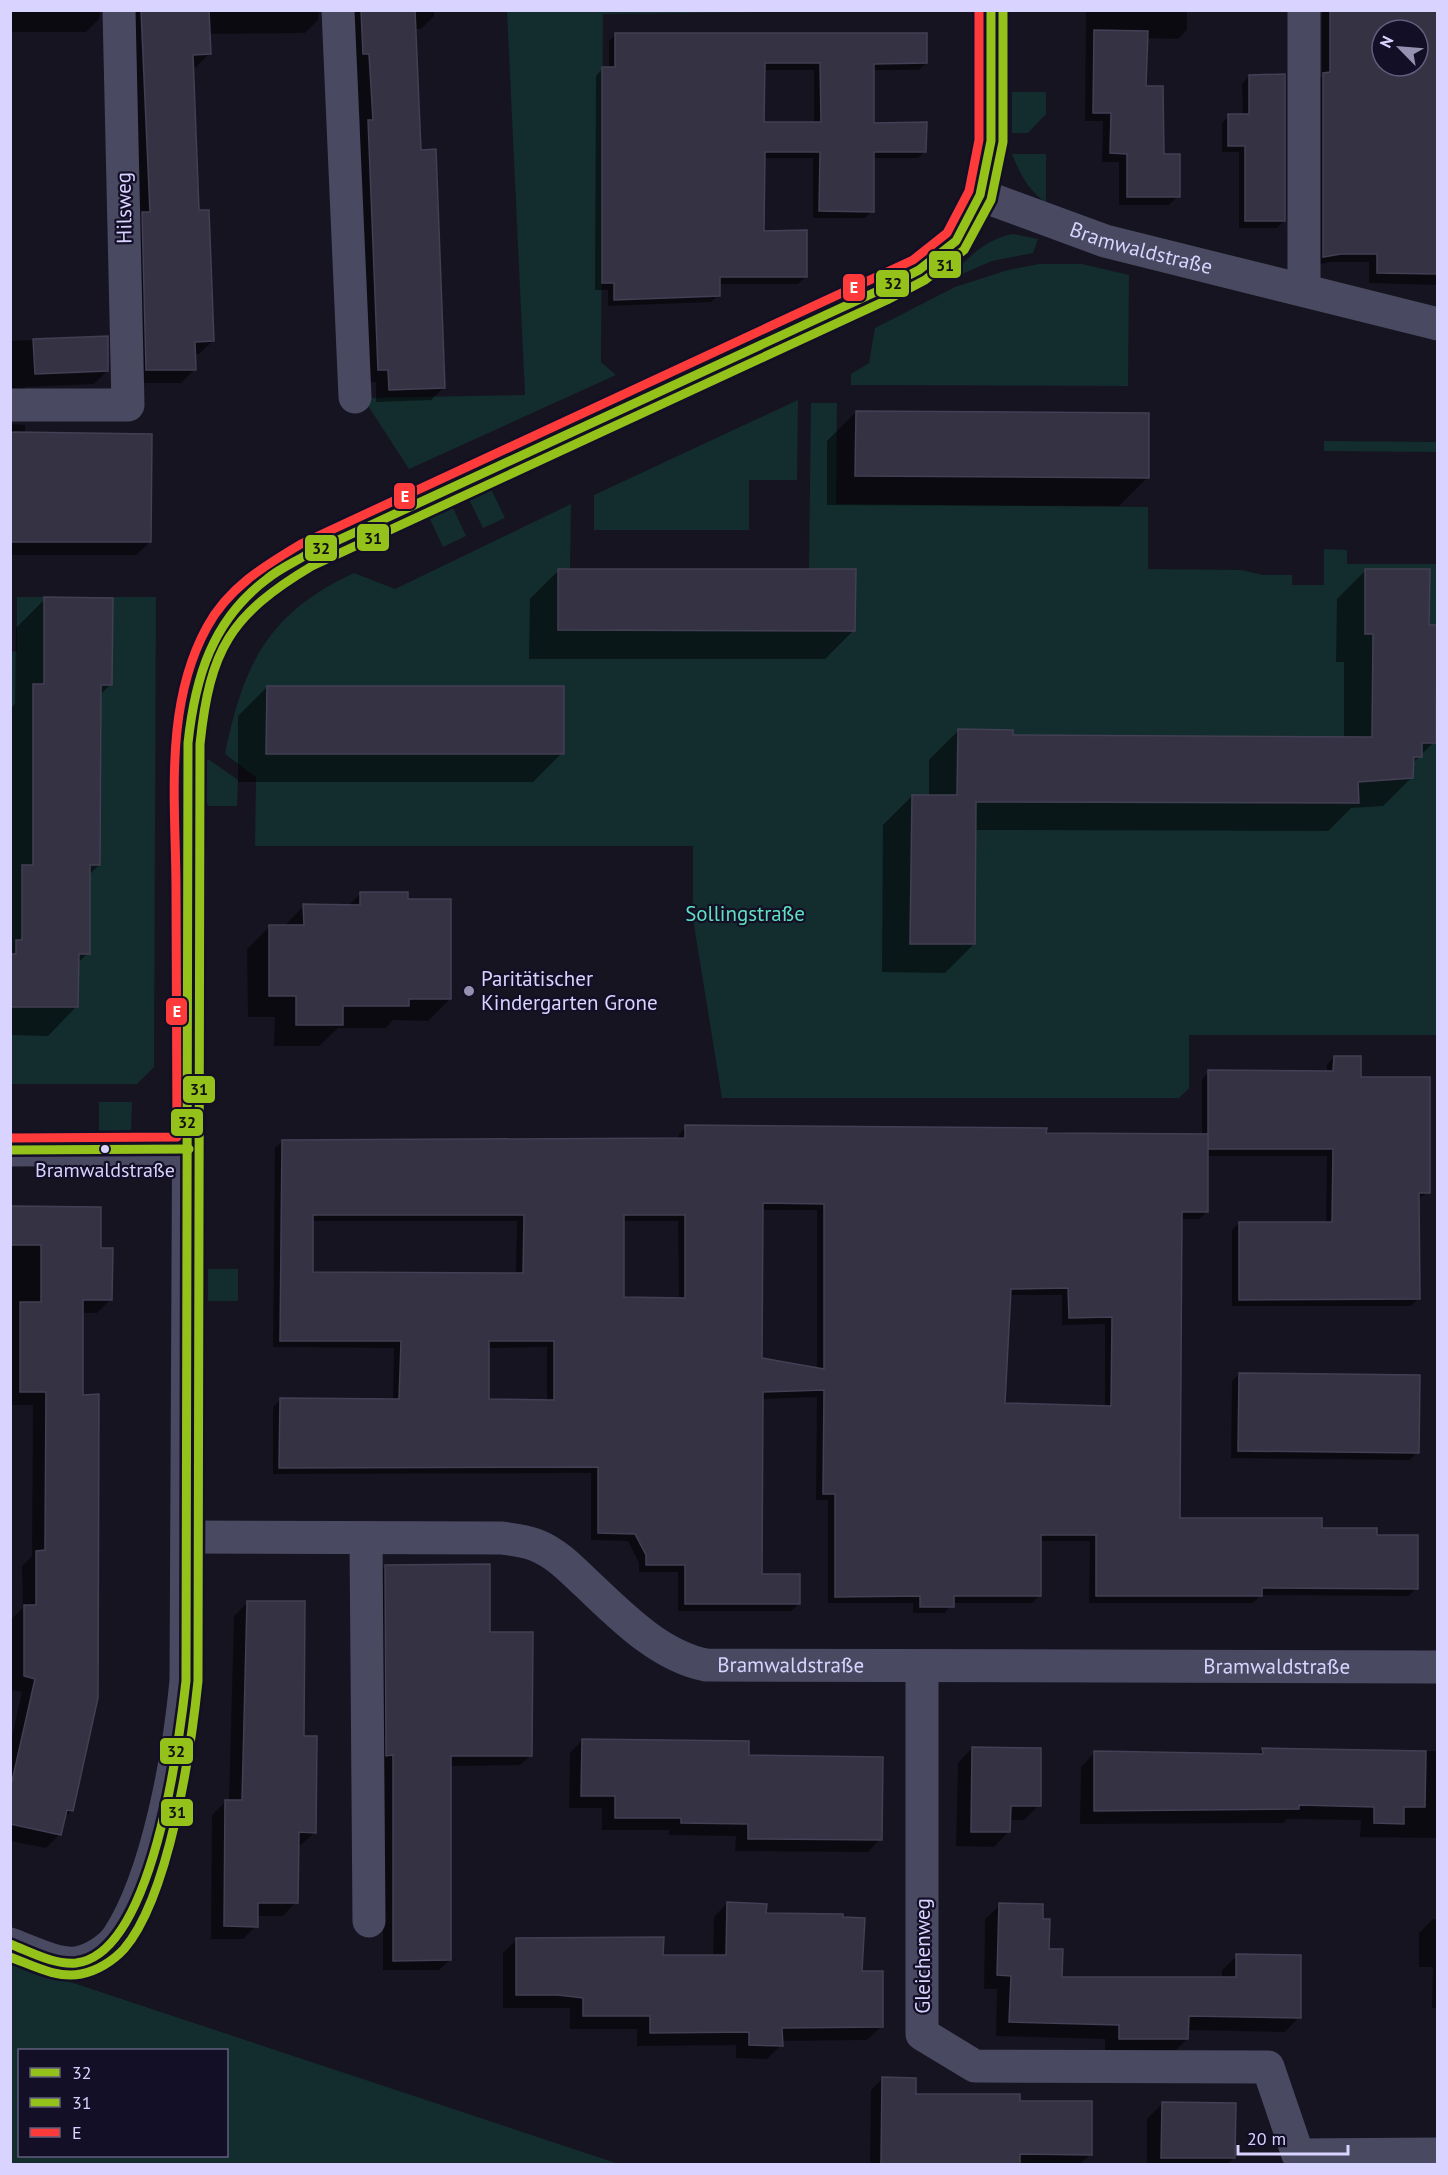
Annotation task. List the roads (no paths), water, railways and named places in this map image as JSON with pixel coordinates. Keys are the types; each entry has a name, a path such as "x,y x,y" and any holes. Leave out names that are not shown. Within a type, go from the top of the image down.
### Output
{"street":[{"name":"Hilsweg","path":"10,405 128,405 119,10"},
{"path":"338,10 355,397"},
{"path":"10,1944 61,1962 76,1963 99,1955 117,1939 131,1913 153,1850 173,1775 186,1681 189,1149 188,741 196,680 219,629 238,604 266,579 306,555 919,270 956,241 980,195 991,141 991,10"},
{"path":"1304,10 1304,290"},
{"name":"Bramwaldstraße","path":"980,195 1105,241 1437,324"},
{"path":"10,1150 189,1149"},
{"name":"Bramwaldstraße","path":"187,1537 502,1538 527,1541 558,1557 617,1612 670,1652 692,1663 706,1665 922,1668 1437,1667"},
{"path":"366,1538 369,1922"},
{"name":"Gleichenweg","path":"922,1668 922,2034 975,2066 1268,2067 1298,2155 1437,2154"}],"place":[{"name":"Paritätischer Kindergarten Grone","path":"469,991"},
{"name":"Bramwaldstraße","path":"105,1149"}],"park label":[{"name":"Sollingstraße","path":"745,914"}]}
